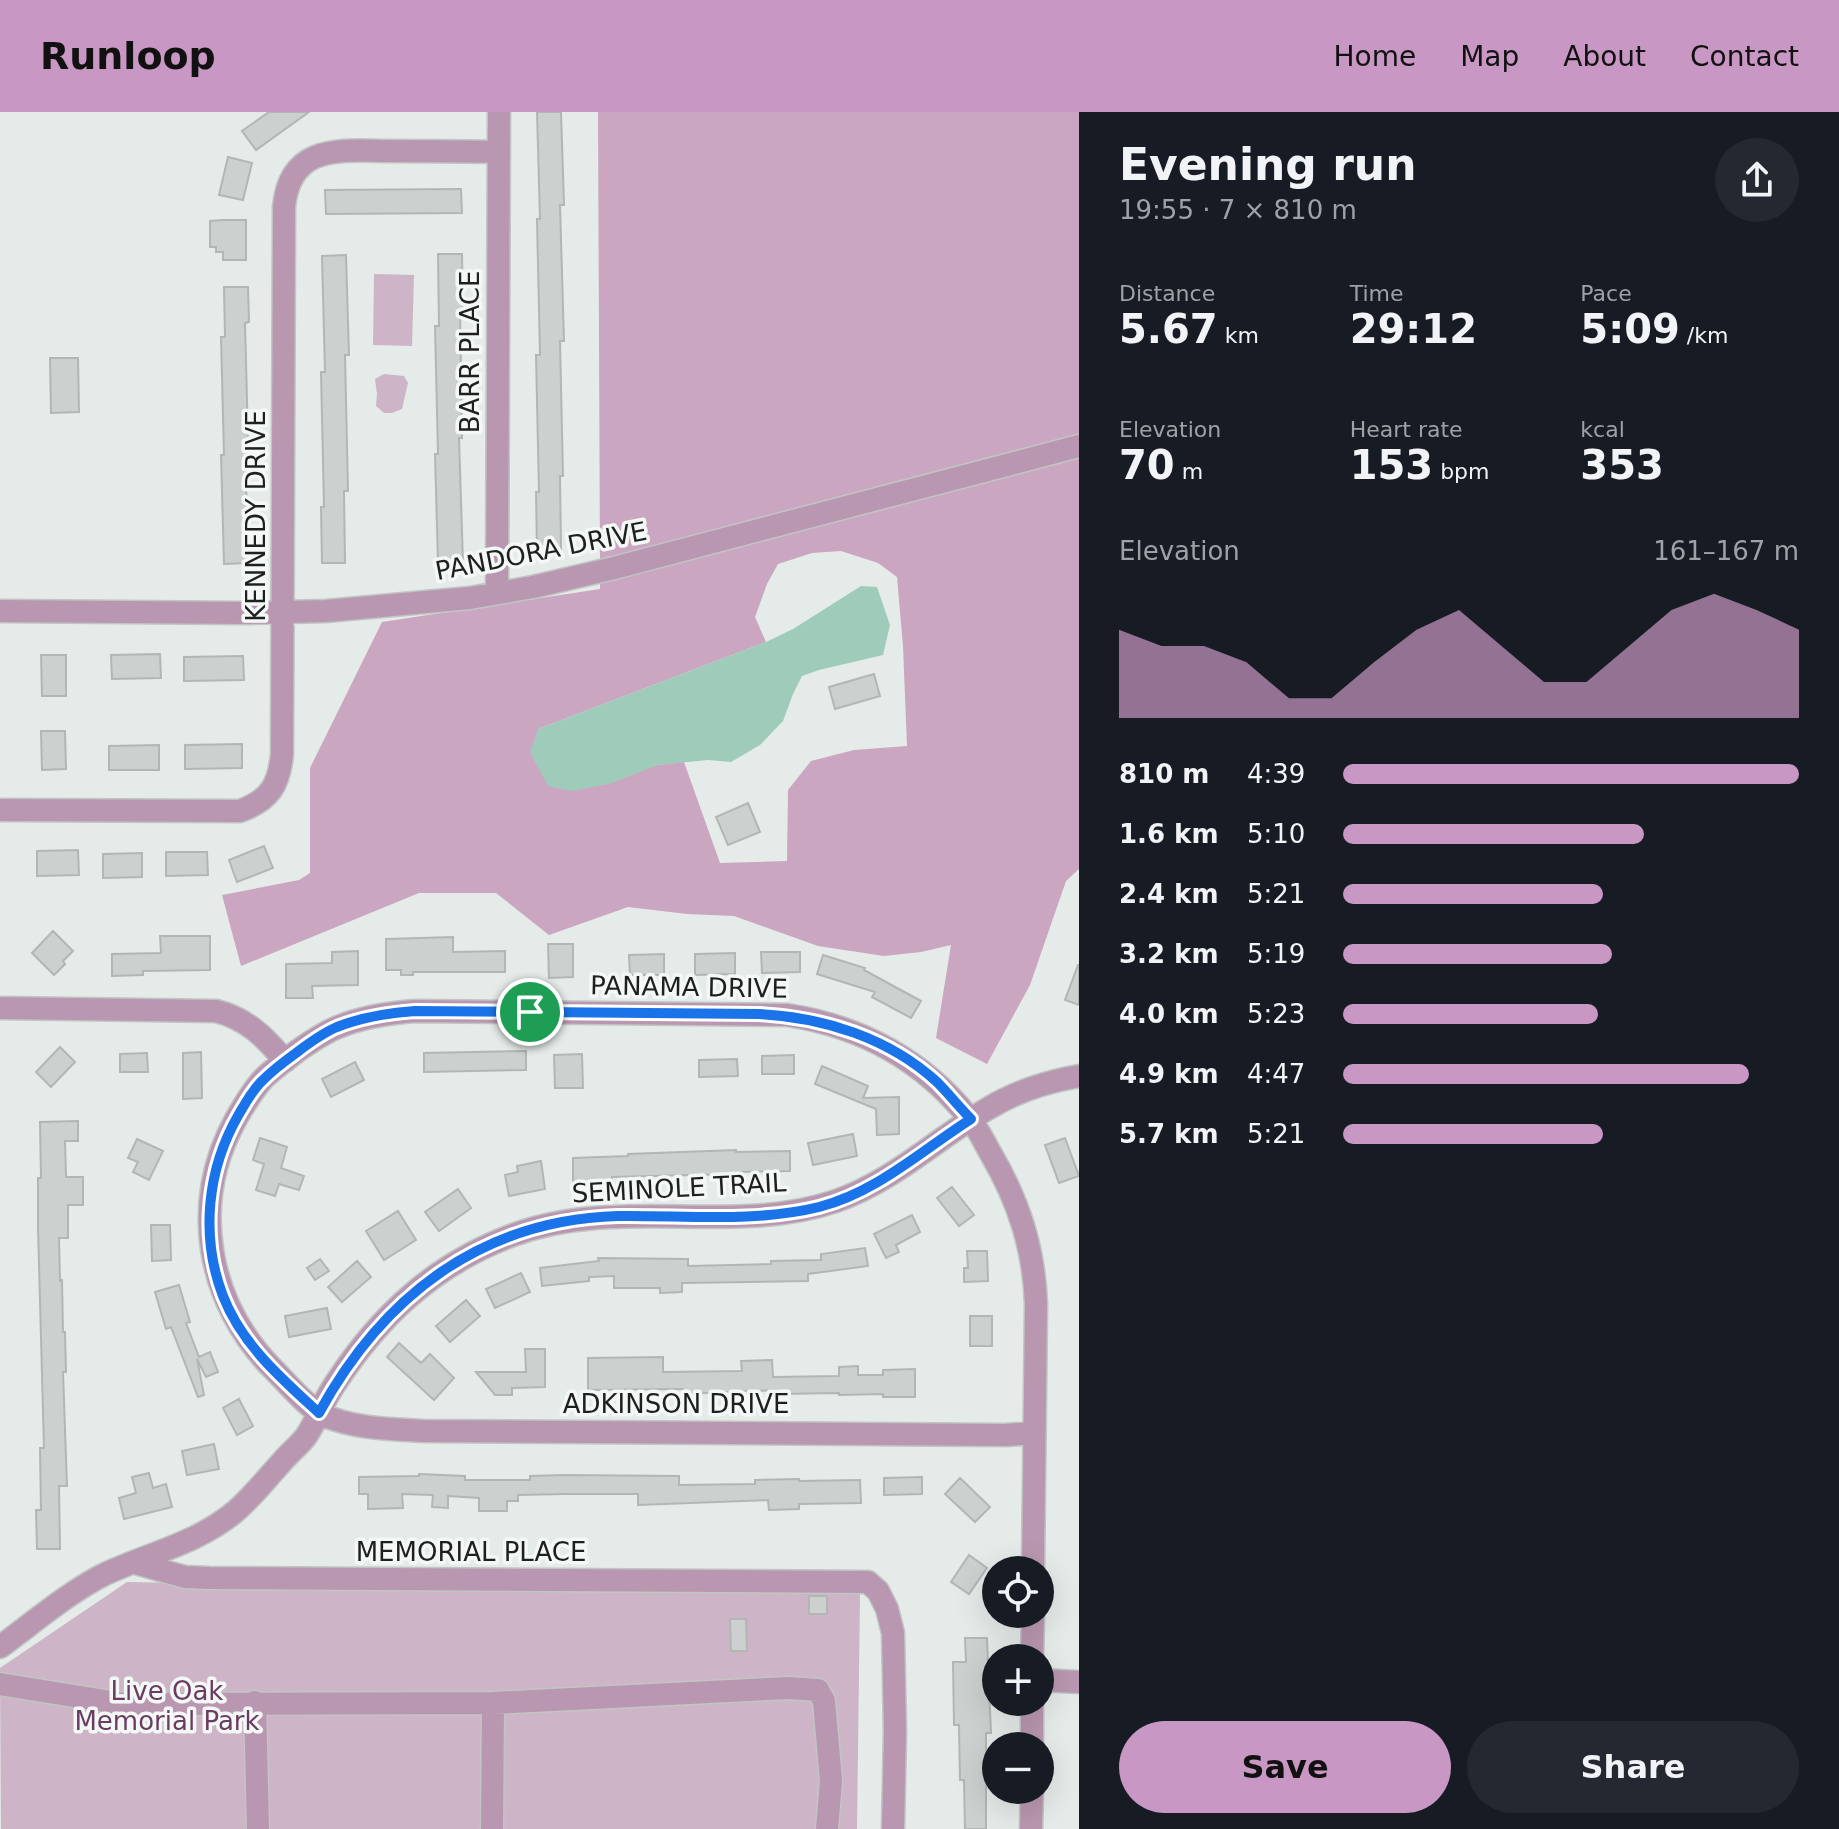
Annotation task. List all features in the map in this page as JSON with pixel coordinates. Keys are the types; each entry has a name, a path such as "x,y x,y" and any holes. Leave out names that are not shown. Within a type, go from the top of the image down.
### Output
{"street":[{"name":"BARR PLACE","path":"497,593 499,112"},
{"name":"KENNEDY DRIVE","path":"0,810 240,811 254,806 272,791 281,772 282,754 285,193 301,167 314,158 346,151 499,152"},
{"name":"PANDORA DRIVE","path":"0,611 284,612 470,598 614,568 1079,446"},
{"path":"0,1008 216,1011 229,1014 256,1029 285,1061"},
{"name":"PANAMA DRIVE","path":"319,1413 260,1357 242,1332 224,1299 211,1243 209,1203 226,1139 246,1101 262,1081 285,1061 336,1027 393,1013 787,1015 843,1028 876,1041 925,1072 971,1119 1006,1179 1030,1249 1036,1304 1033,1556"},
{"name":"SEMINOLE TRAIL","path":"0,1647 93,1580 183,1543 235,1511 307,1434 334,1385 395,1308 447,1266 494,1242 545,1226 593,1218 783,1213 820,1206 870,1187 893,1174 947,1134 1005,1099 1079,1076"},
{"name":"ADKINSON DRIVE","path":"319,1413 345,1424 424,1431 1034,1433"},
{"name":"MEMORIAL PLACE","path":"135,1563 185,1577 209,1578 868,1582 878,1591 887,1609 893,1633 893,1829"},
{"path":"1054,1681 1079,1682"},
{"path":"0,1684 124,1704 493,1703 772,1689 818,1690 824,1701 831,1781 827,1829"},
{"path":"255,1702 258,1829"},
{"path":"492,1829 493,1703"},
{"path":"1031,1829 1032,1804"}],"green space":[{"path":"374,274 414,275 412,346 373,345"},
{"path":"384,374 404,376 408,383 402,409 392,413 384,413 376,406 375,379"},
{"name":"Live Oak Memorial Park","path":"127,1582 860,1593 857,1829 1,1829 0,1668"}],"shaded area":[{"path":"598,112 1079,112 1079,437 600,564"},
{"path":"1079,454 1079,869 1066,881 1030,985 987,1064 936,1038 951,945 884,956 818,946 734,916 628,907 549,935 496,893 419,893 241,966 222,895 299,880 310,873 310,768 382,622 600,589 600,580","holes":["841,551 878,563 897,577 907,746 854,750 811,761 788,790 787,861 720,863 684,762 658,765 538,729 766,642 755,617 778,564 812,553"]},
{"path":"861,586 877,587 890,625 883,655 802,676 783,721 760,745 731,762 708,760 658,765 609,784 571,791 548,786 530,752 538,729 766,642 793,629"}],"building":[{"path":"269,112 309,112 256,150 242,131"},
{"path":"537,112 561,112 564,341 560,341 561,549 537,550 536,355 540,355 537,219 540,219"},
{"path":"228,157 252,163 243,200 219,195"},
{"path":"461,189 462,213 326,214 325,190"},
{"path":"246,220 246,260 223,260 223,252 216,252 216,247 210,247 210,221"},
{"path":"438,254 462,254 462,438 459,438 463,563 438,563 435,326 439,326"},
{"path":"346,255 349,355 345,355 348,491 344,491 345,563 322,563 321,372 325,372 322,256"},
{"path":"224,287 248,287 249,322 245,323 248,438 245,438 248,563 224,564 221,337 225,337"},
{"path":"50,358 78,358 79,412 51,413"},
{"path":"160,654 161,678 112,679 111,655"},
{"path":"41,655 66,655 66,696 42,696"},
{"path":"243,656 244,680 184,681 184,657"},
{"path":"874,674 880,696 835,709 829,687"},
{"path":"41,731 65,731 66,769 42,770"},
{"path":"242,744 242,768 185,769 185,745"},
{"path":"159,745 159,770 109,770 109,746"},
{"path":"748,803 760,832 728,845 716,817"},
{"path":"264,846 273,868 237,882 229,860"},
{"path":"78,850 79,875 37,876 37,851"},
{"path":"166,852 207,852 208,875 166,876"},
{"path":"142,853 142,877 103,878 103,854"},
{"path":"53,931 73,951 54,975 32,953"},
{"path":"160,936 210,936 210,970 143,971 143,975 112,976 112,954 161,953"},
{"path":"453,937 453,952 505,951 505,972 413,972 413,975 401,975 401,970 386,970 386,939"},
{"path":"548,944 573,944 573,977 549,978"},
{"path":"358,951 358,985 312,986 313,998 286,998 286,964 332,963 332,952"},
{"path":"761,952 800,952 800,972 762,973"},
{"path":"735,953 735,974 695,975 695,954"},
{"path":"664,954 664,975 630,975 629,955"},
{"path":"823,955 865,968 921,1001 911,1018 872,997 875,992 817,974"},
{"path":"1079,965 1079,1005 1065,1000"},
{"path":"60,1047 75,1062 51,1087 36,1072"},
{"path":"526,1051 526,1070 424,1072 424,1053"},
{"path":"201,1052 202,1098 183,1099 183,1053"},
{"path":"147,1053 148,1072 120,1072 120,1054"},
{"path":"582,1054 583,1088 555,1088 554,1055"},
{"path":"794,1055 794,1074 762,1074 762,1056"},
{"path":"737,1059 738,1076 699,1077 699,1060"},
{"path":"355,1062 364,1080 331,1097 322,1079"},
{"path":"822,1066 868,1086 863,1098 899,1097 899,1134 877,1135 876,1109 815,1084"},
{"path":"78,1121 78,1141 65,1141 66,1177 83,1177 83,1205 68,1205 68,1238 59,1238 65,1332 66,1372 63,1372 67,1486 59,1486 60,1549 37,1549 36,1510 41,1510 40,1448 44,1448 38,1227 40,1122"},
{"path":"853,1134 857,1156 813,1165 808,1143"},
{"path":"260,1138 287,1147 281,1168 304,1176 299,1190 279,1184 275,1196 256,1190 264,1164 253,1160"},
{"path":"1065,1138 1079,1176 1059,1183 1045,1145"},
{"path":"137,1139 163,1151 149,1180 133,1172 138,1162 128,1158"},
{"path":"736,1150 790,1151 790,1171 573,1181 573,1158"},
{"path":"541,1161 545,1189 509,1196 505,1175 518,1172 517,1166"},
{"path":"952,1187 974,1215 959,1226 937,1198"},
{"path":"458,1189 471,1208 439,1231 425,1212"},
{"path":"398,1211 416,1240 384,1260 366,1231"},
{"path":"912,1215 920,1232 896,1245 899,1252 886,1258 874,1234"},
{"path":"151,1225 170,1225 171,1260 152,1261"},
{"path":"865,1248 868,1266 808,1274 808,1281 682,1283 682,1292 660,1293 660,1288 614,1288 614,1276 589,1277 589,1281 542,1286 540,1268 599,1261 598,1258 688,1259 688,1266 771,1264 771,1261 821,1260 821,1254"},
{"path":"967,1251 987,1251 988,1281 964,1282 964,1268 968,1268"},
{"path":"320,1259 329,1271 315,1280 307,1268"},
{"path":"357,1261 371,1277 342,1302 328,1287"},
{"path":"521,1273 530,1292 495,1308 486,1289"},
{"path":"179,1285 190,1322 186,1323 199,1357 210,1352 218,1372 206,1377 197,1359 204,1395 198,1397 171,1327 166,1329 155,1292"},
{"path":"466,1300 480,1316 450,1342 436,1326"},
{"path":"327,1308 331,1329 289,1337 285,1316"},
{"path":"970,1316 992,1316 992,1346 970,1346"},
{"path":"399,1343 421,1363 430,1354 454,1378 434,1400 387,1357"},
{"path":"525,1349 545,1349 545,1387 512,1388 512,1395 495,1395 476,1372 526,1372"},
{"path":"663,1357 663,1372 742,1371 741,1361 772,1360 773,1377 839,1376 839,1367 858,1366 858,1375 883,1375 883,1370 915,1369 915,1397 779,1394 779,1390 683,1394 683,1389 588,1390 588,1358"},
{"path":"239,1399 253,1426 237,1435 223,1408"},
{"path":"214,1444 219,1469 187,1475 182,1451"},
{"path":"149,1473 153,1488 166,1484 172,1507 124,1519 119,1498 136,1493 132,1477"},
{"path":"419,1474 465,1476 465,1480 530,1480 530,1476 564,1475 679,1476 679,1485 755,1484 755,1480 860,1480 861,1503 799,1504 799,1509 769,1510 768,1500 638,1505 638,1494 565,1494 518,1495 518,1501 507,1501 507,1511 479,1511 479,1498 448,1496 448,1508 432,1507 433,1495 402,1494 403,1508 368,1509 368,1494 359,1494 359,1477"},
{"path":"922,1477 922,1494 884,1495 884,1478"},
{"path":"960,1478 990,1507 975,1522 945,1494"},
{"path":"969,1555 982,1564 982,1575 969,1594 951,1582"},
{"path":"809,1596 827,1596 827,1614 809,1614"},
{"path":"730,1619 746,1619 747,1651 731,1651"},
{"path":"965,1638 987,1638 987,1644 982,1644 982,1716 990,1716 991,1732 982,1732 982,1804 986,1804 986,1829 965,1829 959,1725 954,1725 953,1662 966,1662"}],"route":[{"path":"415,1011 530,1012 801,1017 876,1041 925,1072 971,1119 893,1174 870,1187 820,1206 783,1213 731,1216 593,1218 545,1226 494,1242 447,1266 395,1308 334,1385 319,1413 260,1357 242,1332 219,1283 213,1260 209,1203 219,1156 234,1123 262,1081 313,1040 336,1027 376,1015 415,1011"}]}
